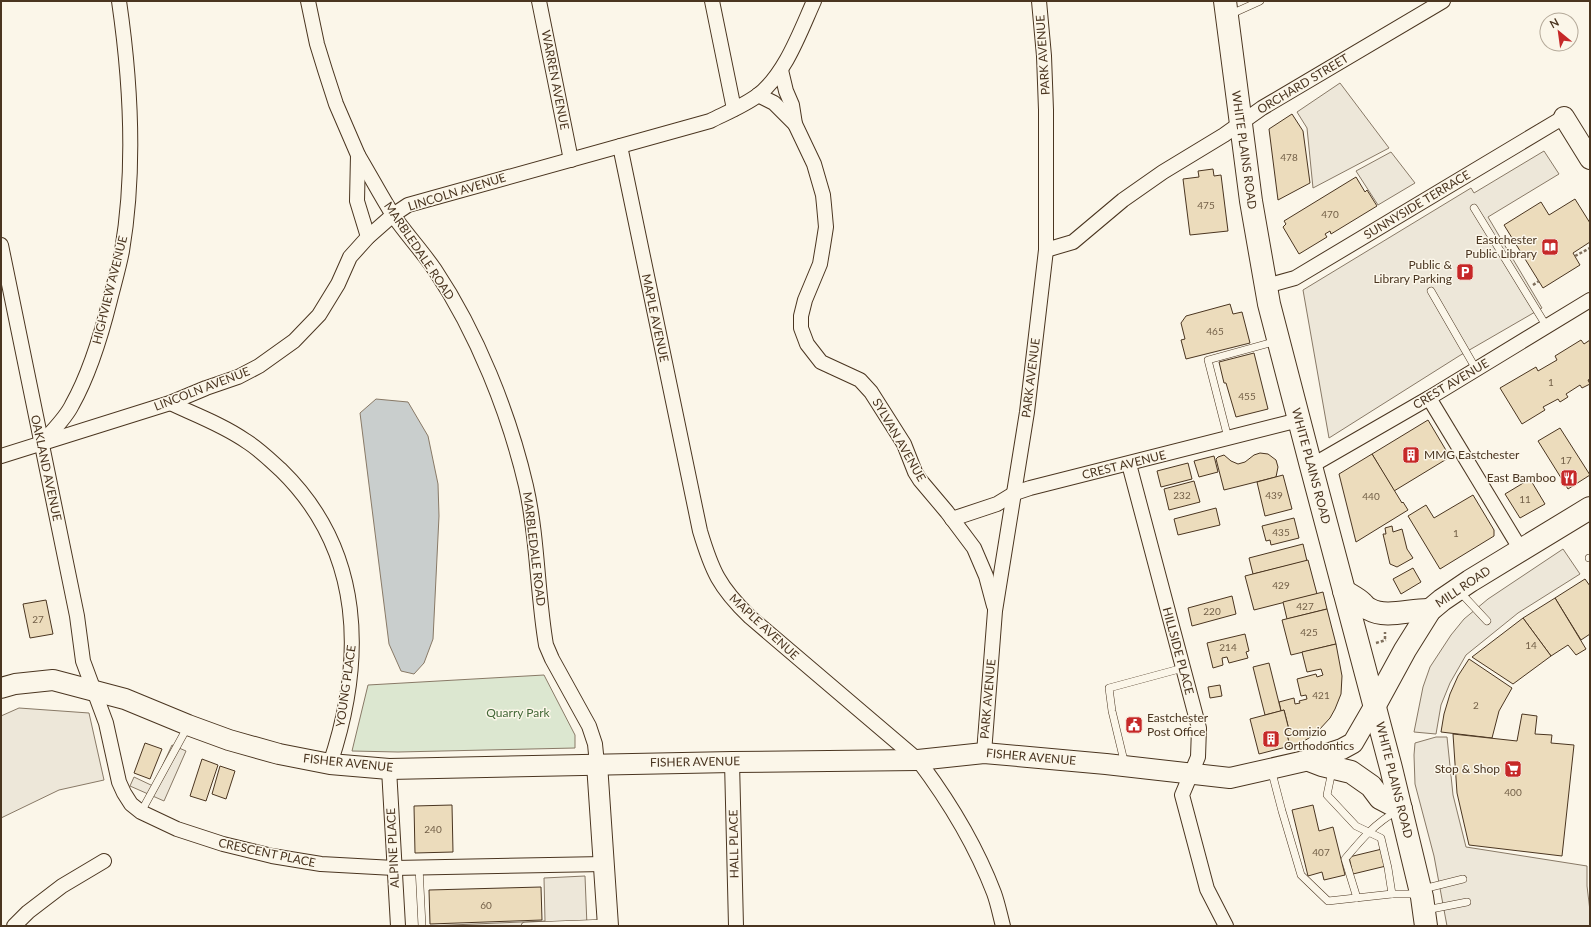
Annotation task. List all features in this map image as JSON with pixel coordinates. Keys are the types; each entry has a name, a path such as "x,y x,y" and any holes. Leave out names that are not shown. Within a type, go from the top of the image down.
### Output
{"main road":[{"name":"WHITE PLAINS ROAD","path":"1226,8 1251,201 1266,286 1278,340 1375,705 1423,905"},
{"name":"MILL ROAD","path":"1375,705 1405,650 1430,610 1458,589 1590,508"},
{"path":"1344,591 1362,602 1368,609 1380,613 1389,614 1411,610 1430,610"},
{"path":"1309,760 1332,768 1351,772 1371,786 1380,798 1401,809"}],"street":[{"name":"HIGHVIEW AVENUE","path":"41,443 72,407 92,362 105,320 122,252 128,201 130,116 126,48 119,1"},
{"name":"MARBLEDALE ROAD","path":"308,1 317,44 336,104 358,155 393,215 435,270 459,310 493,384 508,425 526,486 532,520 546,645 552,659 589,726 595,744 608,925"},
{"name":"WARREN AVENUE","path":"538,1 570,160"},
{"path":"712,1 734,109"},
{"name":"LINCOLN AVENUE","path":"1,456 170,403 238,377 272,358 294,341 319,315 338,284 350,257 368,237 393,215 408,205 710,121 734,109 758,95 782,70 814,1"},
{"name":"PARK AVENUE","path":"984,753 995,611 1028,404 1046,250 1046,110 1044,56 1039,1"},
{"name":"ORCHARD STREET","path":"1046,250 1073,242 1137,190 1224,135 1240,122 1443,1"},
{"name":"SYLVAN AVENUE","path":"782,70 786,91 792,105 795,124 814,164 823,195 826,227 820,264 805,300 801,316 801,328 807,344 821,362 860,380 871,392 904,444 915,472 920,480 974,548 986,576 995,611"},
{"name":"SYLVAN AVENUE","path":"758,95 774,104 795,124"},
{"path":"1564,117 1590,159"},
{"name":"SUNNYSIDE TERRACE","path":"1266,286 1295,278 1564,117"},
{"name":"MAPLE AVENUE","path":"620,146 700,531 708,560 726,592 750,617 918,760 936,784 973,846 994,894 1002,926"},
{"name":"MARBLEDALE ROAD","path":"358,155 356,176 357,201 368,237"},
{"name":"OAKLAND AVENUE","path":"1,245 77,616 84,661 94,691"},
{"name":"CREST AVENUE","path":"1311,466 1429,398 1590,300"},
{"path":"1429,398 1521,550"},
{"name":"YOUNG PLACE","path":"170,403 220,425 247,441 270,459 292,481 311,505 329,534 339,556 351,606 353,640 347,690 338,740 330,764"},
{"name":"CREST AVENUE","path":"952,519 997,504 1015,493 1299,420"},
{"name":"HILLSIDE PLACE","path":"1129,464 1199,728 1198,757 1182,795 1207,889 1226,926"},
{"name":"FISHER AVENUE","path":"1,688 14,684 53,680 125,699 229,740 272,752 330,764 389,769 597,764 918,760 984,753 1126,766 1190,775 1230,778 1309,760 1342,749 1353,743 1375,705"},
{"name":"CRESCENT PLACE","path":"94,691 106,723 119,782 131,804 140,812 177,830 223,844 272,856 321,864 394,868 604,864"},
{"name":"HALL PLACE","path":"732,762 736,926"},
{"name":"ALPINE PLACE","path":"389,769 398,926"},
{"path":"14,926 28,912 62,886 104,861"}],"lane":[{"path":"1226,8 1260,1"},
{"path":"1474,208 1547,327"},
{"path":"1431,292 1476,369"},
{"path":"1228,438 1208,360 1278,340"},
{"path":"1458,589 1487,621"},
{"path":"1126,766 1112,711 1109,688 1183,668"},
{"path":"140,812 188,725"},
{"path":"1271,768 1301,874 1328,901 1392,894 1423,905 1467,902"},
{"path":"1332,768 1327,795 1356,826 1381,838 1392,894"},
{"path":"1357,898 1345,859 1368,832 1382,820 1401,809"},
{"path":"419,867 422,926"},
{"path":"1423,905 1464,879"},
{"path":"525,926 608,925"}],"path":[{"path":"1575,256 1590,248"},
{"path":"1375,643 1385,639 1388,641"}],"green space":[{"name":"Quarry Park","path":"544,675 575,735 575,748 398,752 352,751 368,685"}],"shaded area":[{"path":"1340,83 1389,148 1313,188 1307,128 1297,112"},
{"path":"1544,151 1559,174 1488,217 1542,308 1459,356 1329,438 1303,290 1471,188 1474,193"},
{"path":"1391,152 1415,183 1378,205 1356,171"},
{"path":"376,399 408,402 428,436 438,484 439,516 433,639 424,663 414,674 401,671 389,644 360,413"},
{"path":"1563,549 1580,574 1518,613 1466,655 1450,683 1441,705 1436,734 1414,732 1423,687 1430,667 1451,635 1464,619 1488,599"},
{"path":"19,708 89,713 104,780 59,790 1,818 1,716"},
{"path":"1436,737 1447,737 1453,795 1466,847 1587,866 1590,926 1447,926 1434,856 1415,784 1415,743"},
{"path":"172,745 186,751 164,801 130,786 134,777 153,786"},
{"path":"585,876 587,926 428,926 545,921 544,878"}],"building":[{"path":"1292,114 1303,131 1310,183 1278,200 1269,129"},
{"path":"1213,169 1214,176 1221,175 1228,231 1190,235 1183,179 1199,177 1198,171"},
{"path":"1356,177 1365,192 1367,190 1377,206 1331,234 1330,231 1325,234 1327,237 1299,254 1283,227 1286,224 1284,221"},
{"name":"Eastchester Public Library","path":"1575,199 1590,223 1590,242 1573,253 1580,265 1543,288 1504,225 1541,202 1549,215"},
{"path":"1230,304 1233,314 1242,312 1250,343 1186,359 1181,340 1185,339 1181,323 1186,316"},
{"path":"1581,340 1584,344 1590,340 1590,379 1588,380 1590,384 1582,388 1580,385 1566,394 1568,397 1560,402 1558,399 1543,407 1545,410 1522,424 1500,388 1536,367 1538,371 1557,360 1555,356"},
{"path":"1254,353 1268,409 1236,417 1226,383 1224,383 1219,362"},
{"name":"MMG Eastchester","path":"1428,420 1450,457 1394,491 1372,454"},
{"path":"1560,428 1590,475 1568,489 1538,441"},
{"path":"1260,453 1268,454 1276,460 1278,467 1276,477 1224,490 1216,459 1224,455 1231,461 1238,464 1245,462 1254,455"},
{"path":"1372,454 1402,503 1403,502 1408,510 1356,542 1339,474"},
{"path":"1214,456 1218,472 1199,477 1194,461"},
{"path":"1188,463 1192,479 1161,487 1157,471"},
{"path":"1283,475 1292,509 1265,516 1257,482"},
{"path":"1530,479 1545,504 1520,518 1505,494"},
{"path":"1194,481 1200,502 1169,510 1164,489"},
{"path":"1473,495 1494,530 1494,536 1440,569 1408,516 1426,505 1434,518"},
{"path":"1216,508 1220,525 1178,535 1174,519"},
{"path":"1294,518 1299,538 1271,545 1270,540 1266,541 1262,526"},
{"path":"1392,526 1393,532 1402,529 1407,549 1413,558 1397,567 1390,564 1383,534 1386,534 1385,528"},
{"path":"1303,544 1307,561 1253,574 1249,558"},
{"path":"1308,560 1317,594 1254,610 1245,576"},
{"path":"1413,568 1421,582 1401,594 1393,579"},
{"path":"1585,579 1590,586 1590,634 1581,640 1555,598"},
{"path":"1323,592 1327,609 1287,619 1283,602"},
{"path":"1232,596 1236,614 1192,626 1188,608"},
{"path":"1555,598 1586,649 1576,655 1568,645 1551,656 1523,618"},
{"path":"46,600 53,634 30,638 23,604"},
{"path":"1327,609 1336,644 1291,655 1282,620"},
{"path":"1523,618 1551,656 1513,684 1472,657"},
{"path":"1245,634 1249,651 1246,652 1248,658 1229,663 1227,657 1222,658 1223,665 1213,668 1207,643"},
{"path":"1336,644 1342,676 1341,694 1335,709 1330,718 1319,730 1299,744 1290,746 1286,731 1289,730 1284,710 1281,711 1279,702 1294,698 1295,704 1300,703 1299,701 1307,699 1306,695 1301,696 1297,679 1316,674 1317,677 1323,675 1321,669 1307,672 1302,652"},
{"path":"1469,659 1512,688 1499,711 1492,738 1441,732 1444,714 1450,694 1458,676"},
{"path":"1269,663 1281,711 1265,715 1253,667"},
{"path":"1220,685 1222,696 1210,698 1208,687"},
{"name":"Comizio Orthodontics","path":"1284,710 1289,730 1286,731 1290,746 1259,754 1250,719"},
{"name":"Stop & Shop","path":"1522,714 1537,716 1535,734 1552,735 1551,743 1574,745 1562,856 1469,845 1457,793 1453,734 1517,741"},
{"path":"145,743 162,749 150,779 134,773"},
{"path":"202,759 218,765 206,801 190,796"},
{"path":"220,766 235,771 226,799 212,794"},
{"path":"452,805 453,852 415,853 414,806"},
{"path":"1313,805 1319,831 1333,827 1345,875 1324,880 1322,872 1308,876 1292,810"},
{"path":"1382,849 1386,866 1353,874 1349,857"},
{"path":"541,887 542,920 430,924 429,890"}],"place":[{"name":"Eastchester Public Library","path":"1550,247"},
{"name":"Public & Library Parking","path":"1465,272"},
{"name":"MMG Eastchester","path":"1411,455"},
{"name":"East Bamboo","path":"1569,478"},
{"name":"Eastchester Post Office","path":"1134,725"},
{"name":"Comizio Orthodontics","path":"1271,739"},
{"name":"Stop & Shop","path":"1513,769"}]}
